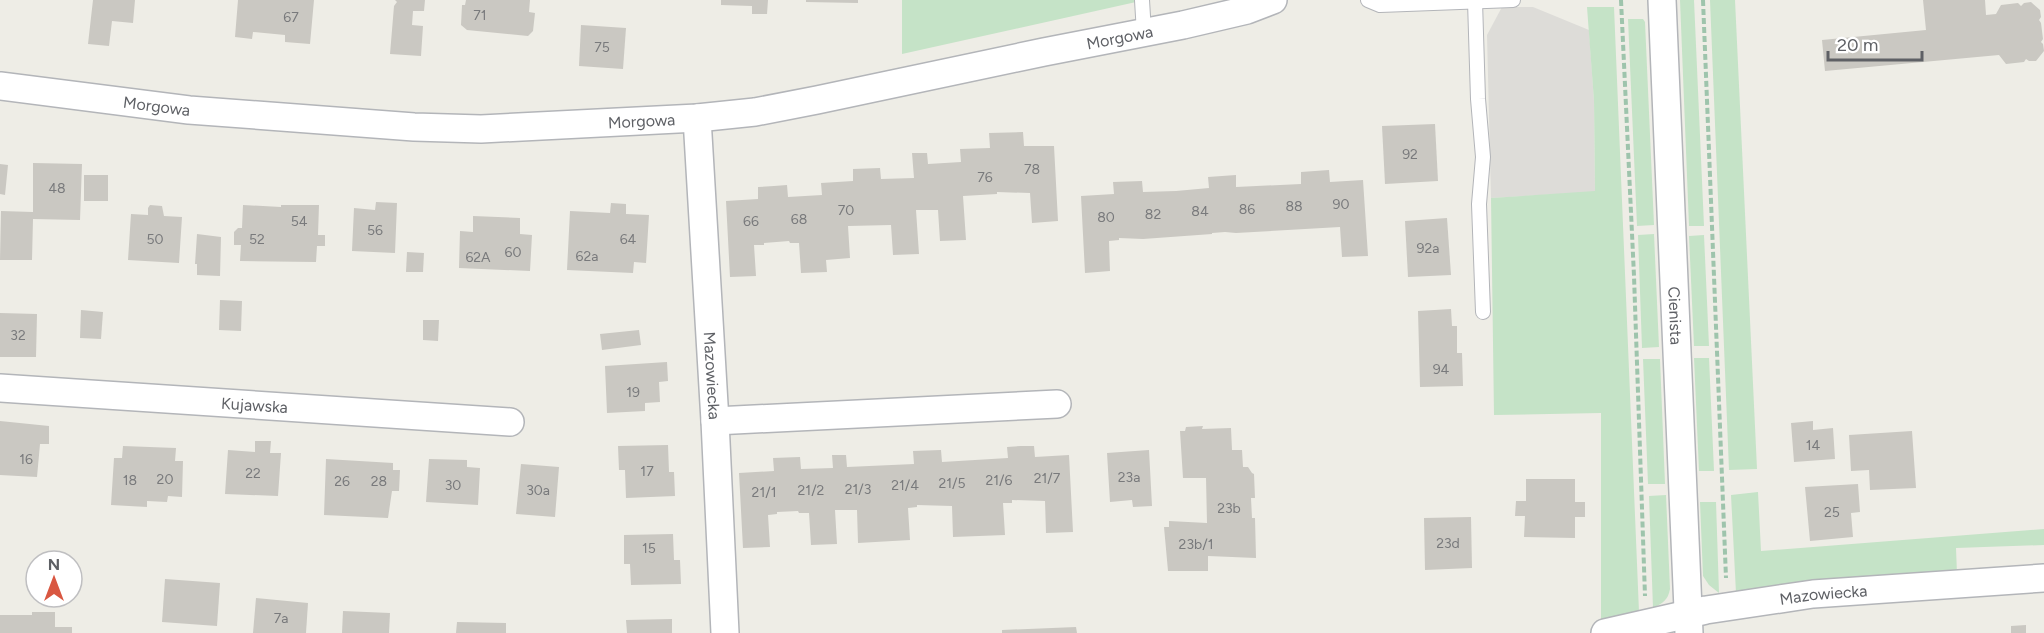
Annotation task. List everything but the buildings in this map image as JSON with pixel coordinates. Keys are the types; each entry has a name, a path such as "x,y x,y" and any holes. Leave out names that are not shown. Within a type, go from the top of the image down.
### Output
{"street":[{"name":"Morgowa","path":"0,86 189,110 414,127 481,129 697,118 818,100 1144,33 1247,10 1273,0"},
{"name":"Cienista","path":"1662,0 1689,624"},
{"name":"Mazowiecka","path":"697,118 725,633"},
{"name":"Kujawska","path":"0,388 510,422"},
{"path":"715,421 1057,404"},
{"name":"Mazowiecka","path":"1605,633 1646,624 1689,624 1727,608 1813,594 2044,578"}],"lane":[{"path":"1142,0 1144,33"},
{"path":"1368,0 1380,4 1513,0"},
{"path":"1475,1 1478,99 1483,157 1479,204 1484,312"}],"path":[{"path":"1621,0 1634,264 1646,624"},
{"path":"1702,0 1727,608"}],"shaded area":[{"path":"1502,7 1533,7 1589,30 1594,101 1595,192 1491,198 1487,35"}],"green space":[{"path":"902,0 1145,0 902,54"},
{"path":"1680,0 1694,0 1704,226 1689,226"},
{"path":"1710,0 1735,0 1757,469 1729,470"},
{"path":"1587,7 1614,7 1639,612 1601,621 1601,413 1494,415 1491,198 1595,191 1594,101"},
{"path":"1628,19 1643,19 1645,22 1654,225 1637,226"},
{"path":"1654,234 1659,347 1642,348 1638,235"},
{"path":"1704,235 1709,346 1694,346 1689,236"},
{"path":"1694,358 1709,358 1714,471 1699,471"},
{"path":"1643,359 1660,359 1665,484 1648,484"},
{"path":"1758,492 1761,551 2044,529 2044,545 1956,548 1957,574 1736,593 1731,495"},
{"path":"1666,495 1670,589 1664,601 1653,608 1649,496"},
{"path":"1700,502 1716,502 1719,593 1703,576"}]}
